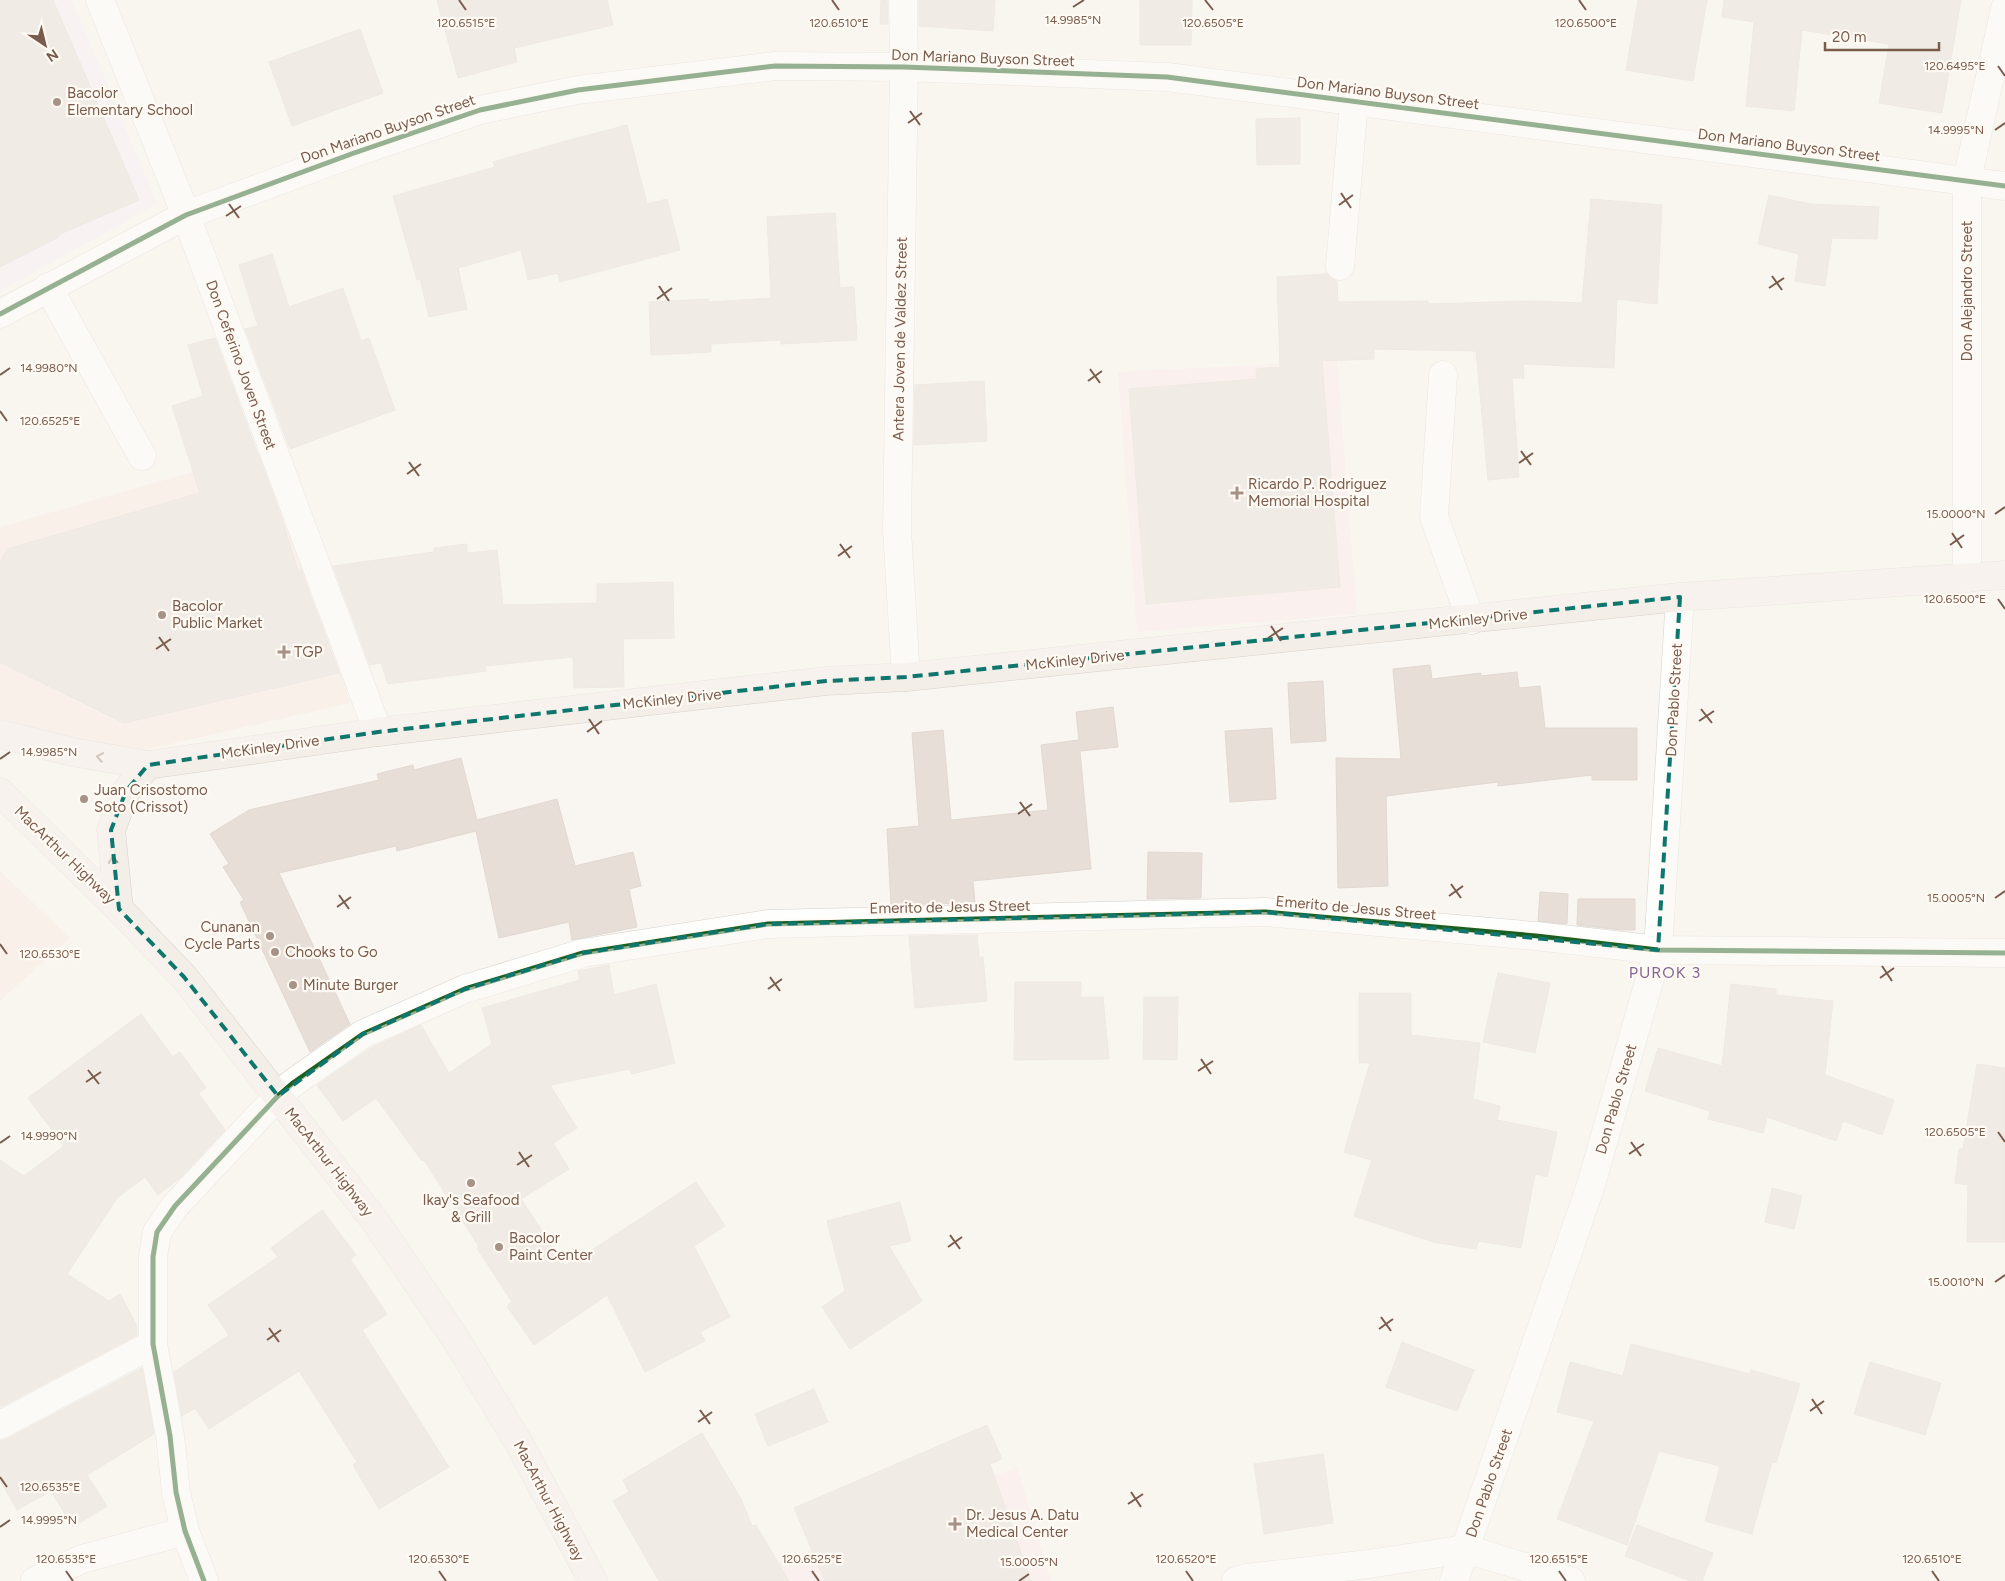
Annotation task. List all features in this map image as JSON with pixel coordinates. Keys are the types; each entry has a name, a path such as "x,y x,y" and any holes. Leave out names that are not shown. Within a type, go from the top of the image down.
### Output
{"main road":[{"name":"McKinley Drive","path":"0,734 72,752 148,765 378,732 826,681 906,678 1680,597 2005,575"},
{"path":"120,908 111,830 126,791 148,765"},
{"name":"MacArthur Highway","path":"0,792 120,908 184,977 375,1221 457,1341 520,1445 593,1581"}],"street":[{"name":"Don Ceferino Joven Street","path":"100,0 186,216 378,732"},
{"name":"Antera Joven de Valdez Street","path":"903,0 904,67 897,530 906,678"},
{"name":"Don Alejandro Street","path":"1967,578 1967,180 2005,9"},
{"name":"Don Mariano Buyson Street","path":"0,314 48,287 186,216 354,153 480,110 588,88 775,66 904,67 1167,77 2005,186"},
{"path":"1340,266 1354,102"},
{"path":"48,287 142,456"},
{"path":"1443,375 1434,517 1472,620"},
{"name":"Don Pablo Street","path":"1454,1581 1591,1185 1658,950 1680,597"},
{"name":"Emerito de Jesus Street","path":"204,1581 185,1531 176,1492 170,1436 153,1344 153,1257 157,1232 175,1206 278,1096 293,1083 362,1034 465,989 583,953 768,924 1265,912 1536,936 1658,950 2005,953"},
{"path":"0,1425 153,1344"},
{"path":"35,1581 82,1559 185,1531"},
{"path":"1236,1581 1246,1578 1369,1564 1466,1549 1571,1581"}],"highlighted area":[{"path":"1680,597 1658,950 1265,912 768,924 583,953 465,989 363,1034 278,1096 184,977 119,909 111,830 126,791 148,765 378,732 826,681 906,677"}],"shaded area":[{"name":"Bacolor Elementary School","path":"0,0 72,0 157,204 0,291"},
{"name":"Ricardo P. Rodriguez Memorial Hospital","path":"1337,361 1357,614 1137,632 1118,372"},
{"name":"Bacolor Public Market","path":"273,449 350,703 122,755 0,718 0,527"},
{"path":"0,871 70,938 0,1001"},
{"name":"Dr. Jesus A. Datu Medical Center","path":"1017,1467 1051,1581 734,1581"}],"building":[{"name":"Bacolor Elementary School","path":"0,0 53,0 139,200 58,235 59,237 0,267"},
{"path":"437,0 607,0 613,25 514,48 517,62 458,78"},
{"path":"881,0 887,0 888,24 880,24"},
{"path":"919,0 995,0 993,31 919,26"},
{"path":"1140,0 1192,0 1191,45 1140,45"},
{"path":"1638,0 1707,0 1693,81 1626,70"},
{"path":"1724,0 1961,0 1942,113 1879,103 1889,44 1802,30 1794,111 1746,106 1754,22 1722,17"},
{"path":"360,29 383,93 292,126 269,62"},
{"path":"1300,118 1300,164 1257,165 1256,119"},
{"path":"627,125 647,204 667,199 680,250 560,282 558,273 528,280 521,250 458,268 467,309 429,317 420,279 417,280 393,196 495,167 493,162"},
{"path":"1769,195 1811,204 1879,207 1877,239 1832,238 1825,286 1795,281 1799,254 1758,244"},
{"path":"1591,199 1662,205 1657,304 1617,299 1614,368 1523,364 1524,378 1512,378 1519,477 1488,480 1476,351 1374,349 1374,359 1322,361 1340,587 1146,604 1129,389 1257,379 1256,369 1280,367 1277,277 1327,274 1337,281 1338,302 1428,301 1428,304 1529,301 1582,303"},
{"path":"835,213 840,288 854,287 857,340 781,344 781,340 711,344 711,352 651,355 649,302 708,299 709,302 771,298 767,217"},
{"path":"272,254 289,307 343,288 361,341 369,338 395,410 290,449 245,329 258,326 239,265"},
{"name":"Bacolor Public Market","path":"215,338 281,517 298,571 301,571 339,673 124,723 0,662 0,562 7,549 200,493 172,406 203,396 188,345"},
{"path":"984,381 987,441 914,445 915,385"},
{"path":"467,544 467,553 497,550 503,605 597,603 597,584 673,582 674,638 623,639 624,687 574,688 573,657 485,666 486,671 388,684 381,663 370,665 333,566 434,552 434,548"},
{"path":"1430,665 1432,679 1481,673 1481,676 1517,672 1519,688 1540,686 1545,728 1637,728 1637,780 1592,780 1592,775 1498,786 1498,782 1386,796 1388,886 1338,888 1336,758 1401,759 1393,669"},
{"path":"1323,681 1326,741 1291,743 1288,683"},
{"path":"1113,707 1118,747 1080,751 1091,869 973,881 975,903 891,905 887,829 919,826 912,733 943,730 951,820 1048,810 1041,745 1079,740 1076,712"},
{"path":"1272,728 1276,799 1230,802 1225,731"},
{"path":"461,758 477,820 557,799 575,866 633,852 641,886 629,889 637,927 572,940 569,922 499,938 476,831 397,851 396,846 279,873 350,1024 310,1052 240,902 244,900 223,867 229,864 210,834 249,810 379,780 377,774 413,765 414,770"},
{"path":"1148,852 1202,853 1201,898 1147,899"},
{"path":"1540,892 1568,894 1567,924 1538,921"},
{"path":"1578,899 1635,899 1635,930 1577,925"},
{"path":"977,935 979,957 983,957 987,1001 915,1008 909,936"},
{"path":"609,965 614,995 656,984 675,1063 632,1074 630,1069 550,1085 577,1128 553,1143 569,1169 521,1199 565,1266 696,1182 725,1226 694,1246 730,1317 700,1332 705,1341 645,1372 607,1295 534,1345 507,1306 512,1302 424,1160 422,1161 376,1098 343,1121 317,1085 371,1048 421,1025 449,1073 492,1044 482,1008 580,980 578,971"},
{"path":"1498,973 1550,983 1535,1053 1483,1042"},
{"path":"1015,982 1081,982 1081,997 1103,997 1109,1059 1014,1060"},
{"path":"1731,984 1776,989 1776,995 1833,1001 1825,1075 1894,1100 1882,1135 1843,1121 1836,1141 1767,1117 1763,1133 1708,1119 1710,1111 1645,1091 1658,1048 1722,1066"},
{"path":"1359,993 1411,993 1411,1035 1480,1043 1473,1099 1500,1106 1497,1120 1557,1132 1547,1177 1535,1174 1521,1248 1478,1241 1476,1249 1433,1242 1354,1216 1372,1160 1344,1152 1370,1063 1359,1063"},
{"path":"1144,997 1178,997 1177,1060 1143,1059"},
{"path":"141,1014 173,1057 180,1052 206,1088 198,1093 225,1130 180,1178 158,1195 145,1177 117,1198 67,1274 109,1301 120,1294 137,1326 137,1335 0,1407 0,1160 24,1176 64,1146 28,1098"},
{"path":"1977,1064 2005,1068 2005,1242 1967,1242 1968,1185 1955,1183 1959,1149 1963,1149"},
{"path":"1772,1188 1802,1196 1794,1229 1765,1222"},
{"path":"900,1202 911,1241 889,1246 922,1301 850,1349 822,1307 845,1291 827,1221"},
{"path":"322,1210 356,1255 350,1259 387,1314 362,1330 449,1467 379,1509 353,1465 357,1462 299,1371 209,1429 195,1408 182,1416 174,1372 229,1335 208,1305 278,1257 271,1248"},
{"path":"1402,1342 1474,1370 1457,1411 1386,1387"},
{"path":"1631,1344 1750,1374 1751,1370 1800,1384 1776,1463 1772,1462 1752,1534 1705,1521 1720,1466 1659,1451 1627,1545 1557,1519 1594,1421 1557,1412 1570,1362 1623,1376"},
{"path":"1870,1362 1941,1383 1925,1435 1854,1414"},
{"path":"142,1368 154,1434 87,1475 107,1506 73,1527 51,1491 17,1510 0,1480 0,1441"},
{"path":"814,1389 828,1422 768,1446 755,1414"},
{"path":"987,1425 1002,1459 990,1464 1031,1581 825,1581 794,1508"},
{"path":"702,1433 741,1499 752,1526 756,1525 789,1581 659,1581 613,1501 629,1492 623,1480"},
{"path":"1323,1454 1333,1523 1264,1534 1254,1464"},
{"path":"1637,1525 1713,1553 1702,1581 1690,1581 1625,1556"}],"cycle path":[{"path":"0,314 186,215 354,153 480,110 578,90 775,66 904,67 1167,77 2005,186"},
{"path":"204,1581 185,1531 176,1492 170,1436 153,1344 153,1257 157,1232 175,1206 278,1096 293,1083 363,1034 465,989 583,953 768,924 1265,912 1536,936 1658,950 2005,953"}],"place":[{"name":"Bacolor Elementary School","path":"57,102"},
{"name":"Ricardo P. Rodriguez Memorial Hospital","path":"1237,493"},
{"name":"Bacolor Public Market","path":"162,615"},
{"name":"TGP","path":"284,652"},
{"name":"Juan Crisostomo Soto (Crissot)","path":"84,799"},
{"name":"Cunanan Cycle Parts","path":"270,936"},
{"name":"Chooks to Go","path":"275,952"},
{"name":"Minute Burger","path":"293,985"},
{"name":"Ikay's Seafood & Grill","path":"471,1183"},
{"name":"Bacolor Paint Center","path":"499,1247"},
{"name":"Dr. Jesus A. Datu Medical Center","path":"955,1524"}],"district":[{"name":"PUROK 3","path":"1665,972"}]}
